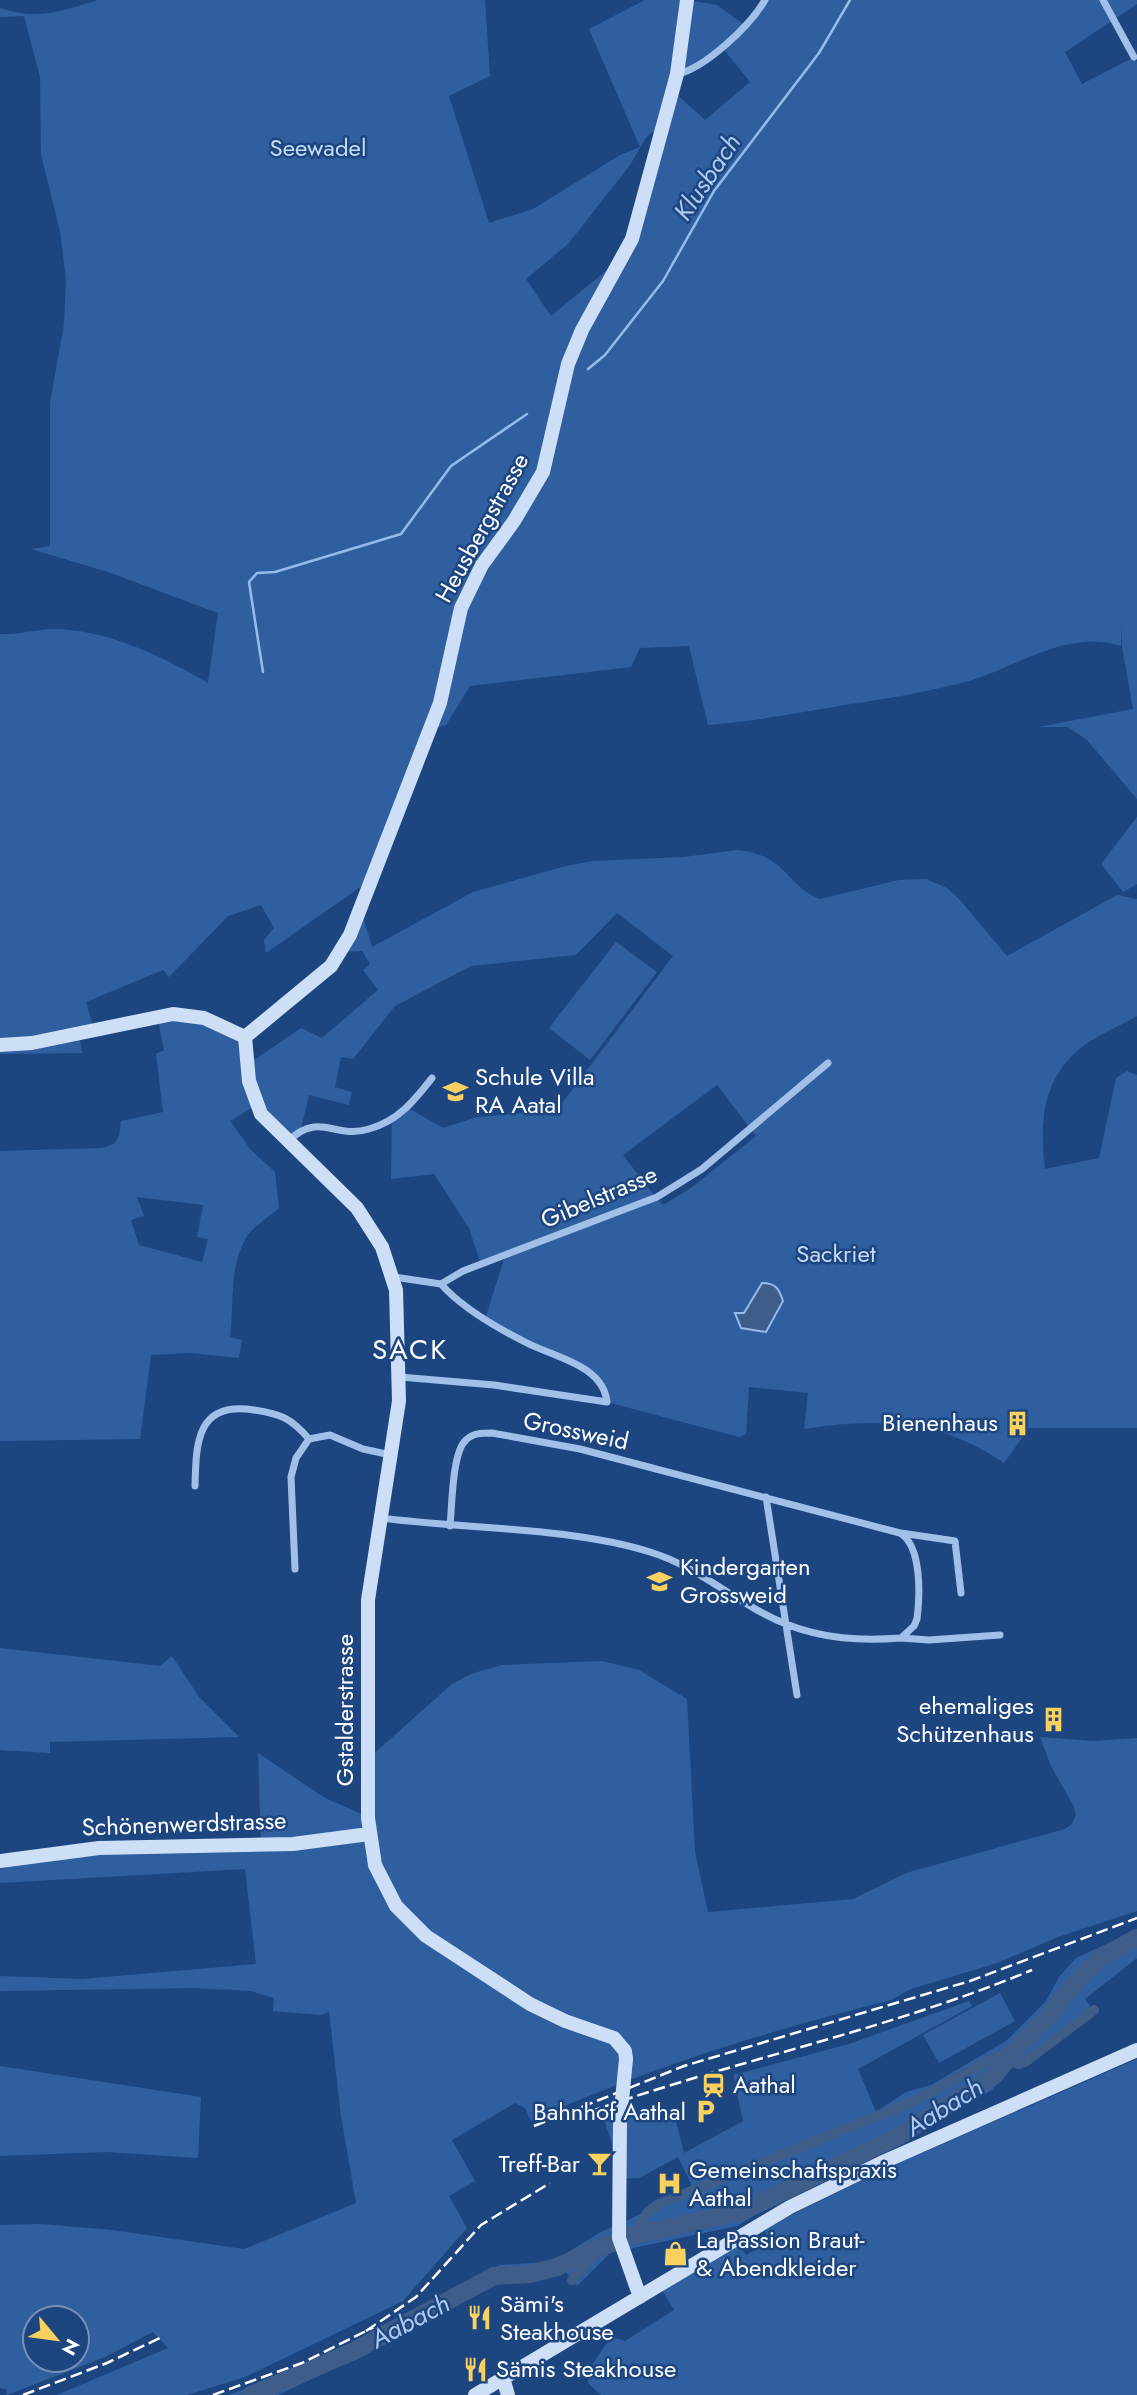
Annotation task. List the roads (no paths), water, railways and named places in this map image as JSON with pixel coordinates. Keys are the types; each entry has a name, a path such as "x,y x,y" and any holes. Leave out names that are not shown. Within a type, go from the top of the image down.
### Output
{"street":[{"name":"Heusbergstrasse","path":"245,1037 324,973 350,935 440,704 461,608 482,565 514,521 543,472 568,364 582,330 632,239 677,75 687,0"},
{"path":"677,75 692,70 746,26 765,0"},
{"path":"1102,0 1134,57"},
{"path":"0,1045 32,1043 173,1014 204,1018 245,1037"},
{"name":"Gstalderstrasse","path":"245,1037 249,1081 257,1105 268,1124 357,1208 383,1248 394,1277 400,1377 392,1455 367,1617 369,1834 380,1879 407,1919 426,1936 530,2004 565,2021 614,2038 626,2059 620,2121 619,2238 623,2258 640,2297"},
{"name":"Gibelstrasse","path":"441,1284 463,1271 657,1197 702,1168 828,1063"},
{"path":"286,1142 301,1128 313,1126 367,1130 392,1121 408,1108 432,1078"},
{"path":"394,1277 441,1284 515,1337 587,1371 603,1387 607,1402 494,1385 400,1377"},
{"path":"195,1486 196,1448 201,1432 219,1410 235,1407 281,1414 298,1426 309,1439"},
{"name":"Grossweid","path":"450,1526 460,1447 467,1438 492,1433 580,1450 900,1533 955,1541 961,1593"},
{"path":"295,1569 291,1477 296,1458 309,1439 330,1435 363,1449 392,1455"},
{"path":"765,1497 797,1695"},
{"path":"381,1518 578,1538 650,1552 698,1572 786,1624 836,1638 929,1640 1000,1635"},
{"path":"900,1533 912,1546 918,1610 914,1626 901,1638"},
{"name":"Schönenwerdstrasse","path":"0,1861 99,1848 293,1844 369,1834"},
{"path":"475,2395 755,2227 881,2164 1137,2050"},
{"path":"503,2378 508,2395"}],"waterway":[{"name":"Klusbach","path":"588,369 605,355 663,281 714,191 819,53 850,0"},
{"name":"Klusbach","path":"263,672 249,582 257,573 275,572 401,534 451,466 527,414"},
{"name":"Aabach","path":"629,2236 741,2212 899,2136 994,2076 1019,2045 1048,2017 1074,1984 1100,1958 1137,1938"},
{"path":"635,2233 647,2213 657,2205 919,2099 997,2056 1019,2064 1025,2062 1094,2010"},
{"name":"Aabach","path":"251,2395 354,2351 494,2276 530,2274 557,2267 611,2243"},
{"path":"572,2280 604,2245"}],"railway":[{"path":"534,2126 684,2066 970,1981 1137,1918"},
{"path":"589,2112 700,2076 867,2028 1032,1970"},
{"path":"366,2331 416,2297 481,2225 550,2183"},
{"path":"213,2395 302,2363 374,2327"},
{"path":"23,2395 107,2363 160,2338"}],"place":[{"name":"Schule Villa RA Aatal","path":"455,1091"},
{"name":"Bienenhaus","path":"1018,1423"},
{"name":"Kindergarten Grossweid","path":"660,1581"},
{"name":"ehemaliges Schützenhaus","path":"1054,1720"},
{"name":"Aathal","path":"713,2085"},
{"name":"Bahnhof Aathal","path":"706,2112"},
{"name":"Treff-Bar","path":"600,2164"},
{"name":"Gemeinschaftspraxis Aathal","path":"669,2184"},
{"name":"La Passion Braut- & Abendkleider","path":"676,2254"},
{"name":"Sämi's Steakhouse","path":"480,2318"},
{"name":"Sämis Steakhouse","path":"476,2369"}],"district":[{"name":"SACK","path":"410,1349"}],"park label":[{"name":"Seewadel","path":"318,148"},
{"name":"Sackriet","path":"836,1254"}]}
